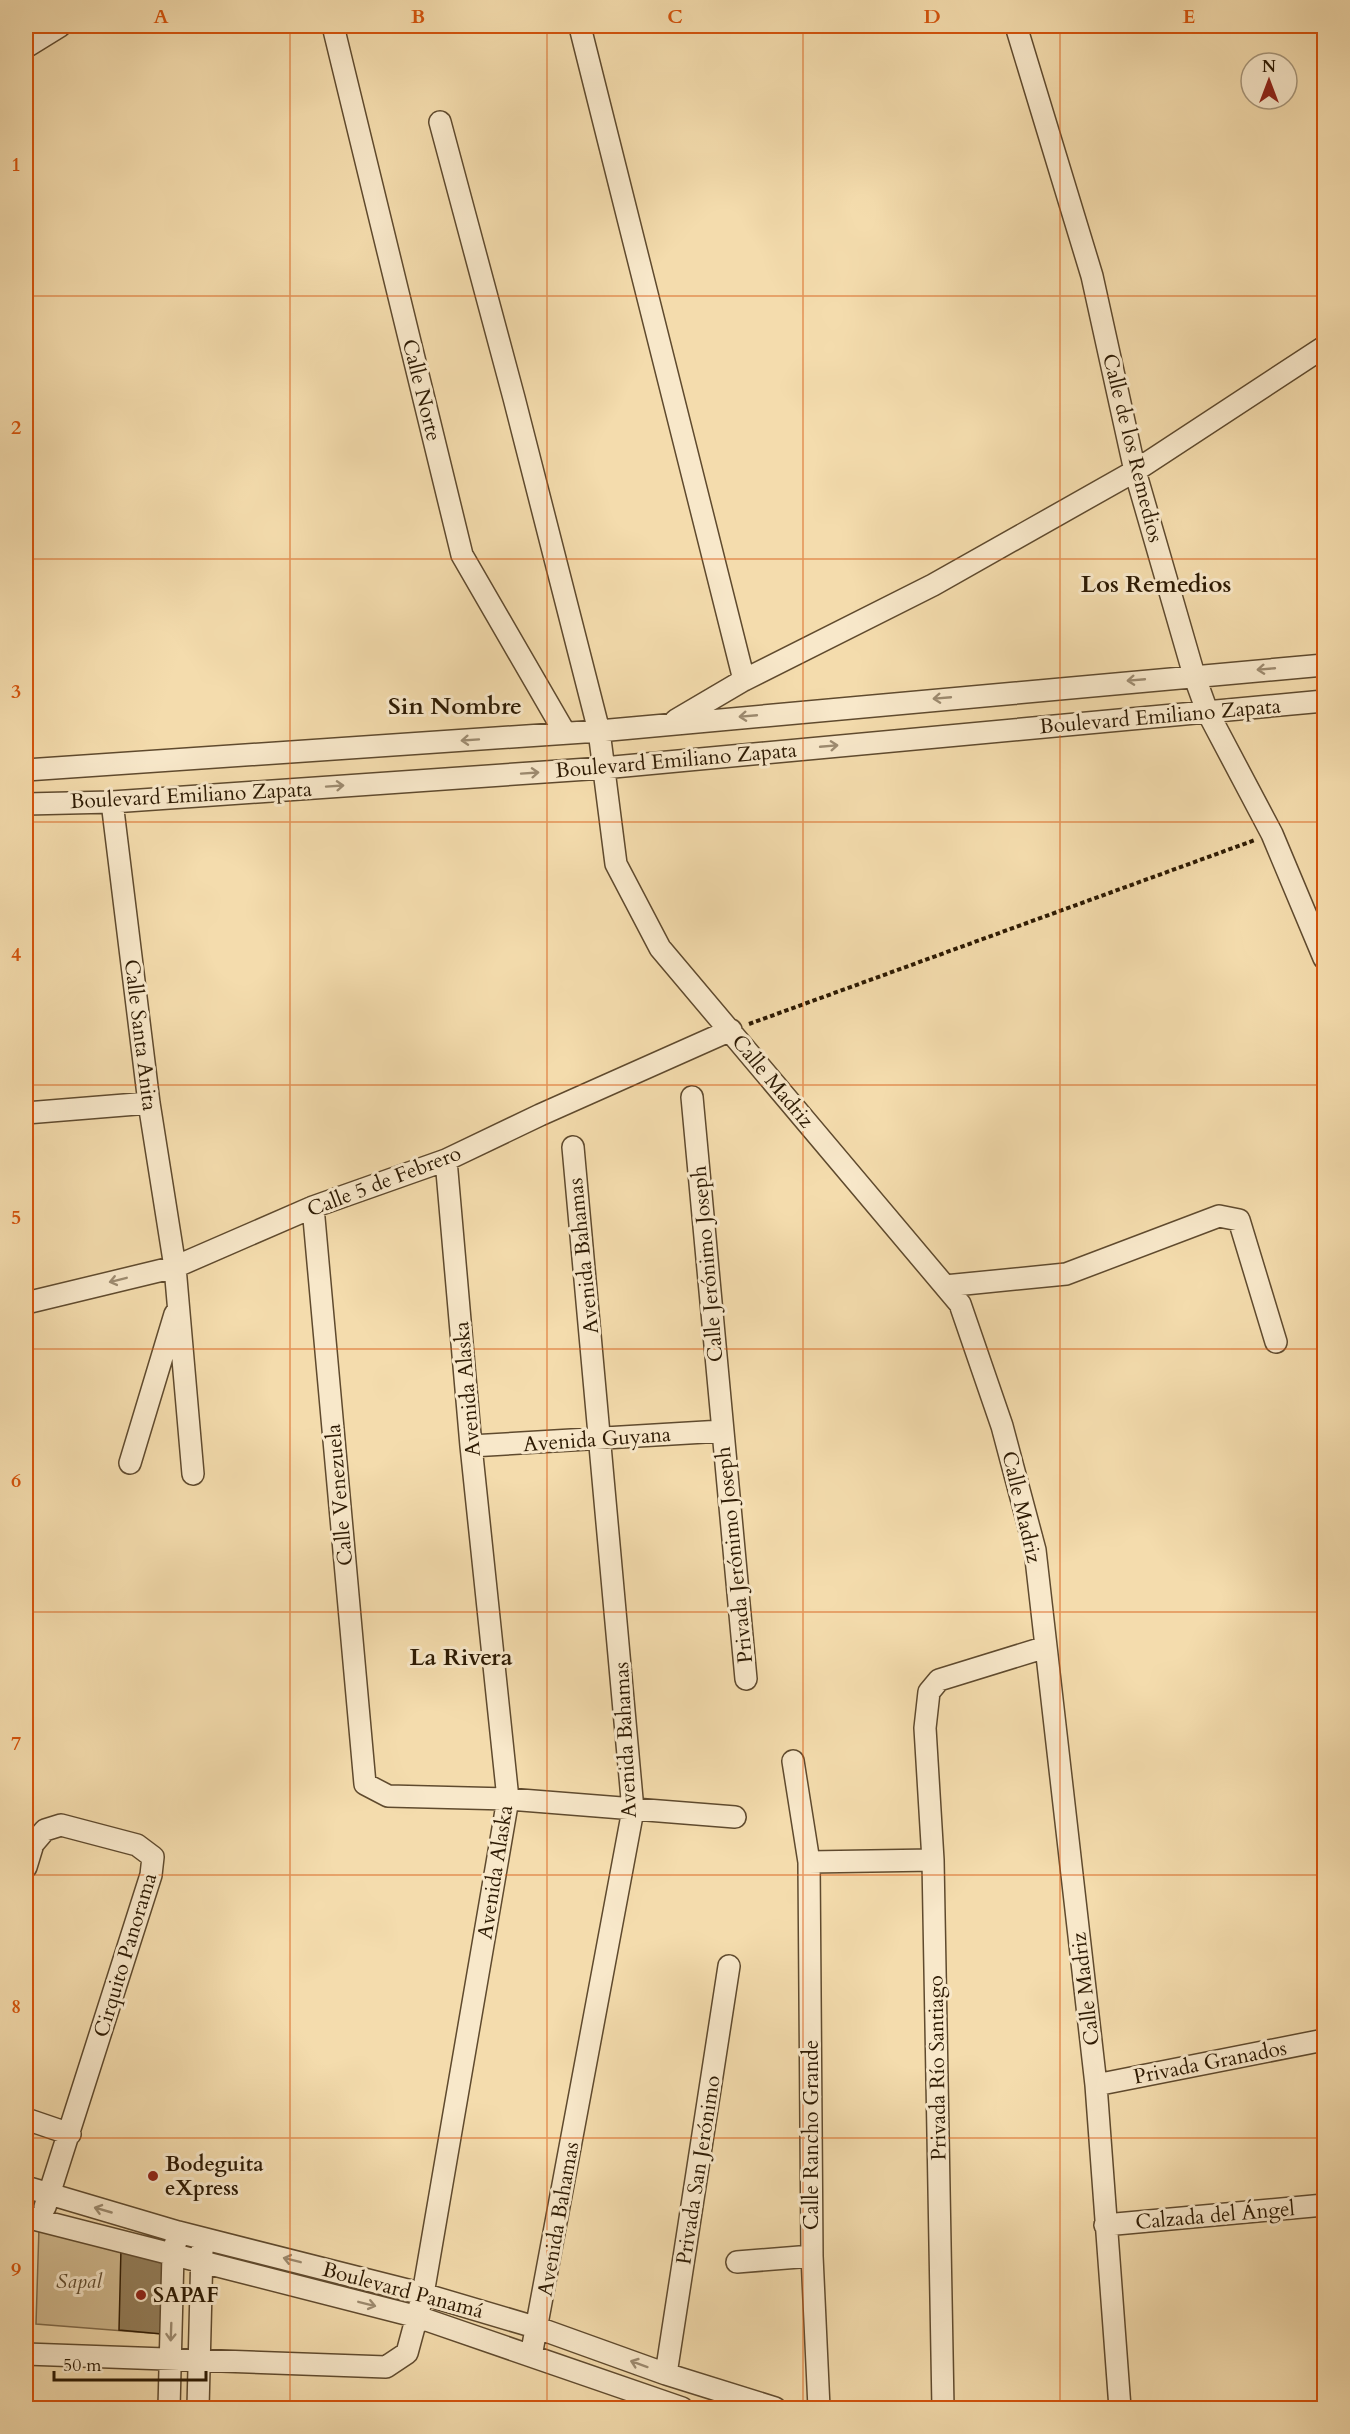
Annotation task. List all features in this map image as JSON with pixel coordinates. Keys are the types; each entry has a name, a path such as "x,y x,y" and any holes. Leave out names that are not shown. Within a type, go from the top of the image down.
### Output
{"street":[{"path":"26,47 60,26"},
{"name":"Calle Norte","path":"333,26 462,555 565,734"},
{"name":"Calle de los Remedios","path":"1016,26 1092,276 1135,471 1194,675 1207,711 1272,834 1322,944"},
{"path":"580,27 744,680"},
{"name":"Calle Madriz","path":"440,122 514,398 599,731 615,864 660,948 960,1304 1002,1426 1035,1550 1096,2085 1120,2409"},
{"name":"Boulevard Emiliano Zapata","path":"670,724 744,680 933,585 1135,471 1324,347"},
{"name":"Boulevard Emiliano Zapata","path":"26,770 565,734 1194,675 1324,665"},
{"name":"Boulevard Emiliano Zapata","path":"26,804 112,802 603,768 1324,701"},
{"name":"Calle Santa Anita","path":"112,802 149,1103 175,1267 193,1474"},
{"name":"Calle 5 de Febrero","path":"26,1303 175,1267 313,1207 447,1160 540,1115 731,1030"},
{"name":"Calle Jerónimo Joseph","path":"692,1097 722,1431"},
{"path":"26,1113 149,1103"},
{"name":"Avenida Bahamas","path":"531,2356 633,1810 573,1147"},
{"name":"Avenida Alaska","path":"26,2354 386,2367 407,2353 423,2294 508,1799 471,1446 447,1160"},
{"name":"Calle Venezuela","path":"313,1207 365,1784 388,1796 508,1799"},
{"path":"945,1286 1066,1274 1219,1216 1239,1220 1276,1342"},
{"path":"130,1462 178,1301"},
{"name":"Avenida Guyana","path":"471,1446 722,1431"},
{"name":"Privada Jerónimo Joseph","path":"722,1431 746,1679"},
{"name":"Privada Río Santiago","path":"943,2409 933,1860 925,1728 929,1692 939,1680 1046,1647"},
{"name":"Calle Rancho Grande","path":"793,1761 809,1862 812,2256 819,2409"},
{"path":"508,1799 735,1816"},
{"name":"Cirquito Panorama","path":"26,1867 33,1844 45,1830 61,1825 137,1845 153,1857 151,1875 70,2134 49,2194 34,2219"},
{"path":"809,1862 933,1860"},
{"name":"Privada San Jerónimo","path":"666,2374 729,1966"},
{"name":"Privada Granados","path":"1096,2085 1324,2040"},
{"path":"26,2119 70,2134"},
{"name":"Boulevard Panamá","path":"26,2187 178,2232 423,2294 538,2328 666,2374 719,2400 764,2407"},
{"name":"Calzada del Ángel","path":"1105,2225 1324,2205"},
{"name":"Boulevard Panamá","path":"34,2219 418,2317 682,2409"},
{"path":"169,2409 173,2254 178,2232"},
{"path":"198,2409 200,2262 204,2238"},
{"path":"737,2262 812,2256"}],"path":[{"path":"731,1030 1272,834"}],"green space":[{"name":"Sapal","path":"39,2227 164,2260 162,2334 36,2324"}],"building":[{"name":"SAPAF","path":"121,2248 164,2260 162,2334 119,2330"}],"place":[{"name":"Bodeguita eXpress","path":"153,2176"},
{"name":"SAPAF","path":"141,2295"}],"district":[{"name":"Los Remedios","path":"1156,584"},
{"name":"Sin Nombre","path":"455,706"},
{"name":"La Rivera","path":"461,1657"}]}
